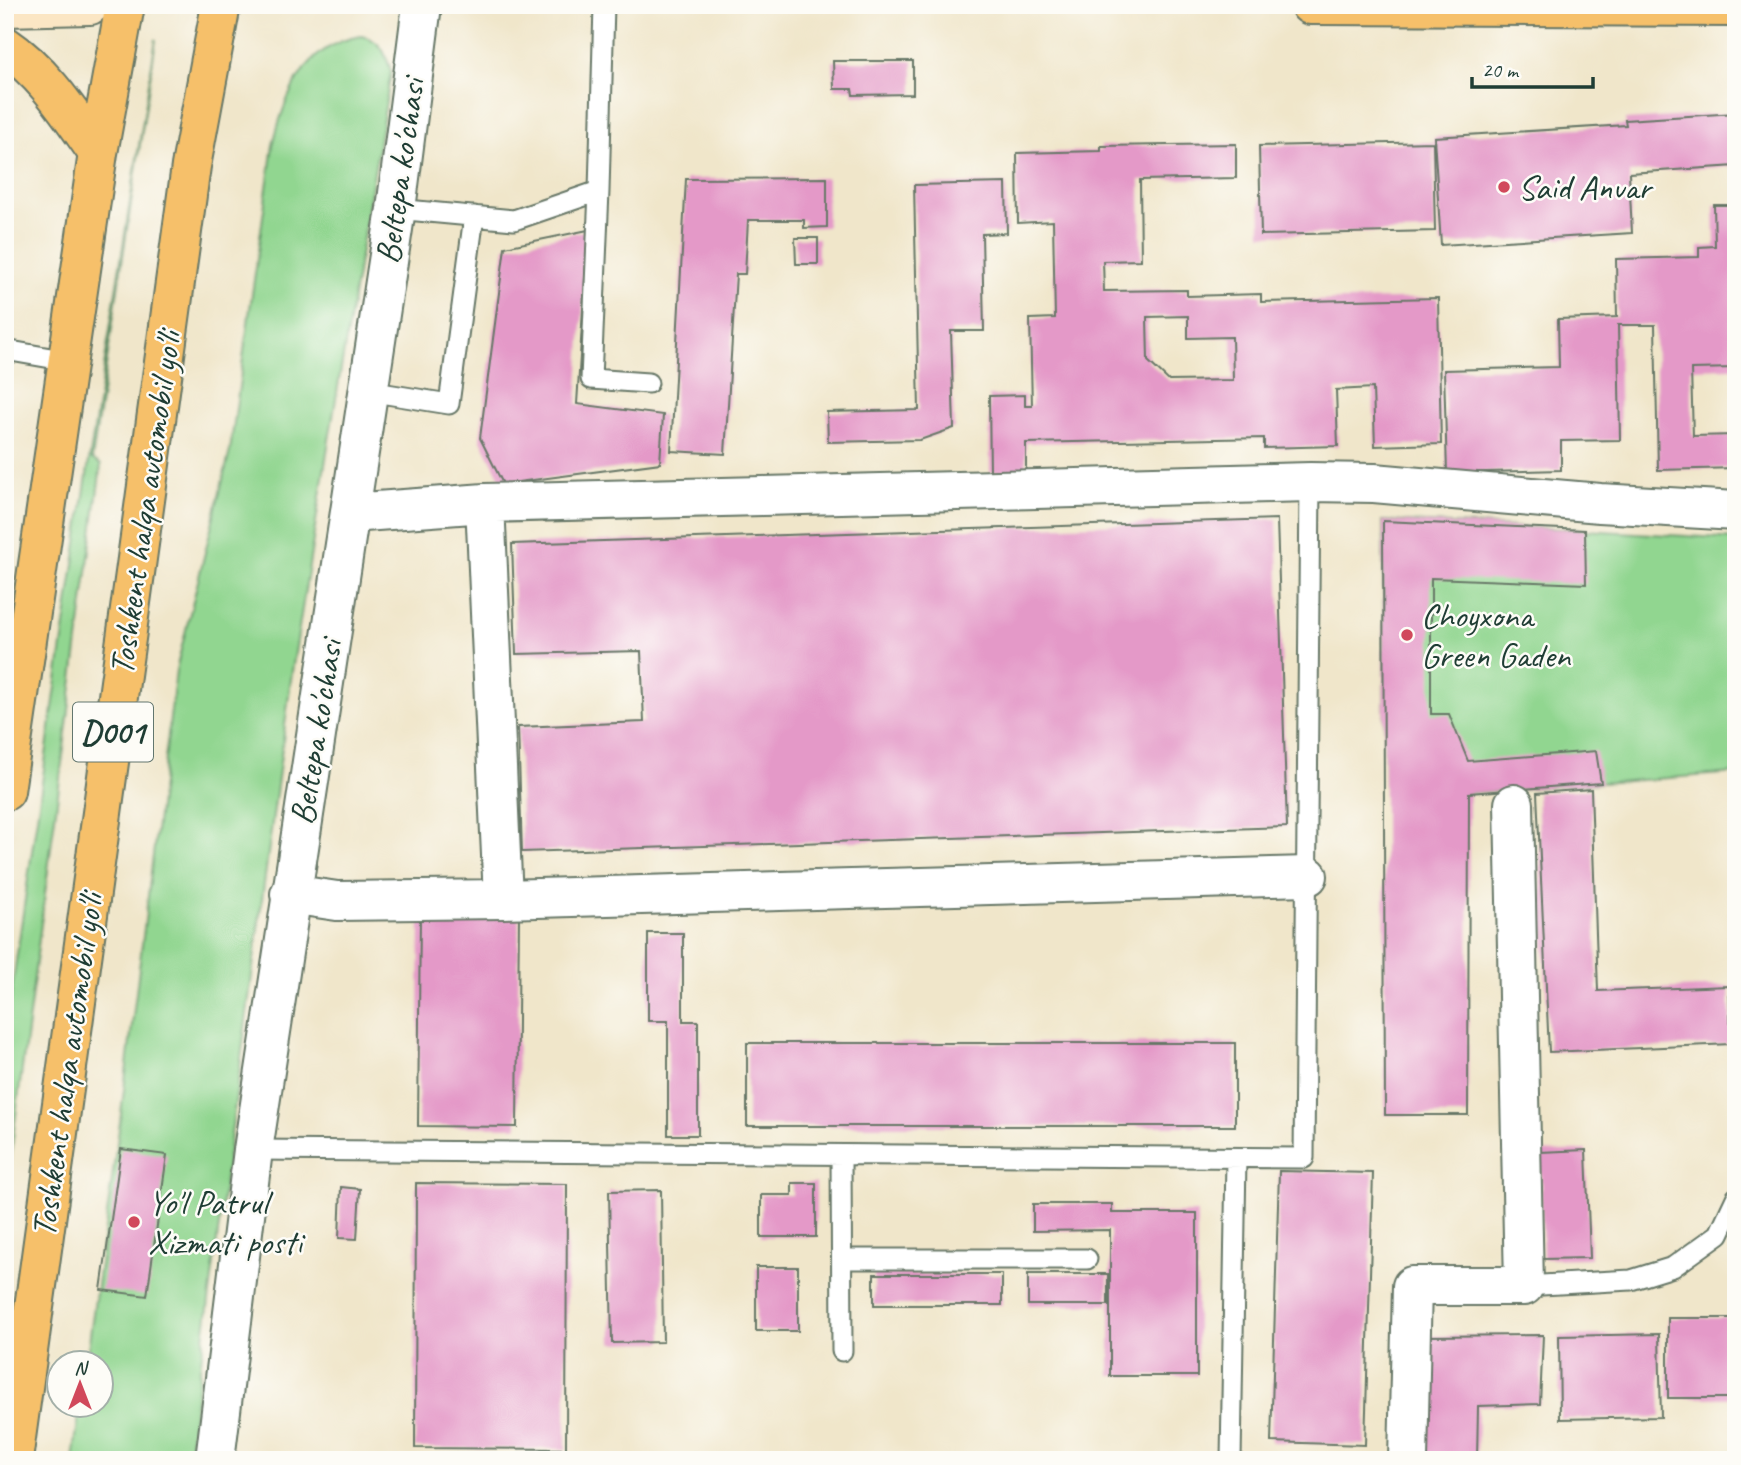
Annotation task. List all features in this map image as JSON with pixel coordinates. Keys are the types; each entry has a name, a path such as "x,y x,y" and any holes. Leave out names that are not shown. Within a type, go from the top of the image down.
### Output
{"main road":[{"path":"5,7 90,5"},
{"path":"5,791 15,663 68,361 98,153 125,5"},
{"name":"Toshkent halqa avtomobil yo'li","path":"13,1460 191,166 220,5"},
{"path":"1310,5 1736,7"},
{"path":"5,46 31,67 52,90 98,153"}],"street":[{"name":"Beltepa ko'chasi","path":"215,1460 253,1150 396,209 422,5"},
{"path":"350,513 485,503 1310,482 1374,483 1600,503 1736,511"},
{"path":"485,503 503,899"},
{"path":"1408,1460 1412,1286 1524,1286 1514,804"},
{"path":"290,894 337,901 503,899 1308,877"}],"lane":[{"path":"604,5 591,379 648,383"},
{"path":"396,209 514,220 599,191"},
{"path":"369,391 449,404 474,216"},
{"path":"5,350 68,361"},
{"path":"253,1150 1304,1158 1310,482"},
{"path":"841,1156 842,1351"},
{"path":"1231,1460 1236,1158"},
{"path":"1524,1286 1631,1280 1673,1267 1719,1234 1736,1198"},
{"path":"842,1259 1087,1259"}],"green space":[{"path":"361,36 373,40 385,53 391,72 292,672 188,1460 73,1460 78,1420 116,1420 116,1350 88,1350 120,1122 176,670 230,451 273,145 284,108 300,75 311,61 341,41"},
{"path":"156,39 92,459 101,465 5,1199 5,1036 89,461"},
{"name":"Choyxona Green Gaden","path":"1383,521 1736,539 1736,773 1385,799"}],"building":[{"path":"833,61 913,61 913,94 853,95 852,89 834,89"},
{"path":"1736,113 1736,166 1629,173 1632,233 1441,245 1434,137 1626,125 1625,120"},
{"path":"1433,142 1435,231 1261,235 1259,146"},
{"path":"1236,144 1236,178 1140,180 1141,260 1103,261 1104,291 1187,290 1187,296 1261,294 1261,302 1438,298 1441,444 1375,446 1373,388 1336,390 1338,446 1264,448 1264,438 1026,443 1026,471 990,472 989,396 1025,395 1025,406 1032,406 1030,319 1055,318 1053,221 1018,223 1017,153 1101,151 1101,146","holes":["1188,316 1188,338 1232,337 1233,380 1169,381 1148,361 1147,317"]},
{"path":"827,178 827,227 804,228 804,220 748,220 745,274 736,274 725,454 671,451 686,179"},
{"path":"1006,183 1007,233 982,234 984,331 951,331 954,428 920,440 828,442 827,412 919,410 914,185"},
{"path":"1714,205 1736,205 1736,368 1691,369 1693,436 1736,435 1736,468 1658,470 1655,325 1618,325 1620,440 1561,441 1561,470 1447,473 1444,370 1559,367 1558,319 1617,317 1616,259 1699,257 1699,247 1715,246"},
{"path":"588,230 577,404 663,415 660,463 503,484 480,438 505,247"},
{"path":"795,238 818,238 818,264 796,264"},
{"path":"1277,519 1287,827 522,852 518,727 644,722 641,651 516,654 512,544"},
{"path":"1383,521 1585,530 1586,584 1431,578 1431,714 1449,714 1468,761 1596,751 1601,783 1469,793 1468,1115 1385,1115"},
{"path":"1591,789 1598,991 1729,986 1731,1044 1549,1052 1537,793"},
{"path":"420,914 519,915 517,1127 418,1126"},
{"path":"648,933 683,933 683,1021 698,1021 698,1135 668,1135 668,1021 648,1021"},
{"path":"747,1043 1235,1043 1235,1126 747,1126"},
{"name":"Yo'l Patrul Xizmati posti","path":"121,1149 167,1155 147,1296 101,1290"},
{"path":"1586,1150 1590,1258 1543,1259 1540,1152"},
{"path":"1279,1171 1373,1173 1365,1445 1271,1442"},
{"path":"416,1183 567,1184 566,1449 415,1448"},
{"path":"792,1183 816,1183 816,1237 761,1237 761,1195 792,1195"},
{"path":"341,1187 360,1189 357,1239 339,1238"},
{"path":"661,1190 663,1342 612,1343 609,1191"},
{"path":"1033,1204 1112,1204 1112,1213 1197,1213 1197,1376 1110,1376 1110,1230 1033,1231"},
{"path":"756,1267 798,1267 798,1331 756,1331"},
{"path":"874,1274 1002,1274 1002,1305 874,1305"},
{"path":"1028,1274 1108,1274 1108,1305 1028,1305"},
{"path":"1668,1318 1736,1318 1736,1398 1668,1398"},
{"path":"1659,1334 1661,1417 1560,1419 1559,1336"},
{"path":"1543,1335 1540,1404 1478,1406 1477,1460 1422,1460 1423,1336"}],"place":[{"name":"Said Anvar","path":"1504,187"},
{"name":"Choyxona Green Gaden","path":"1407,635"},
{"name":"Yo'l Patrul Xizmati posti","path":"134,1222"}]}
